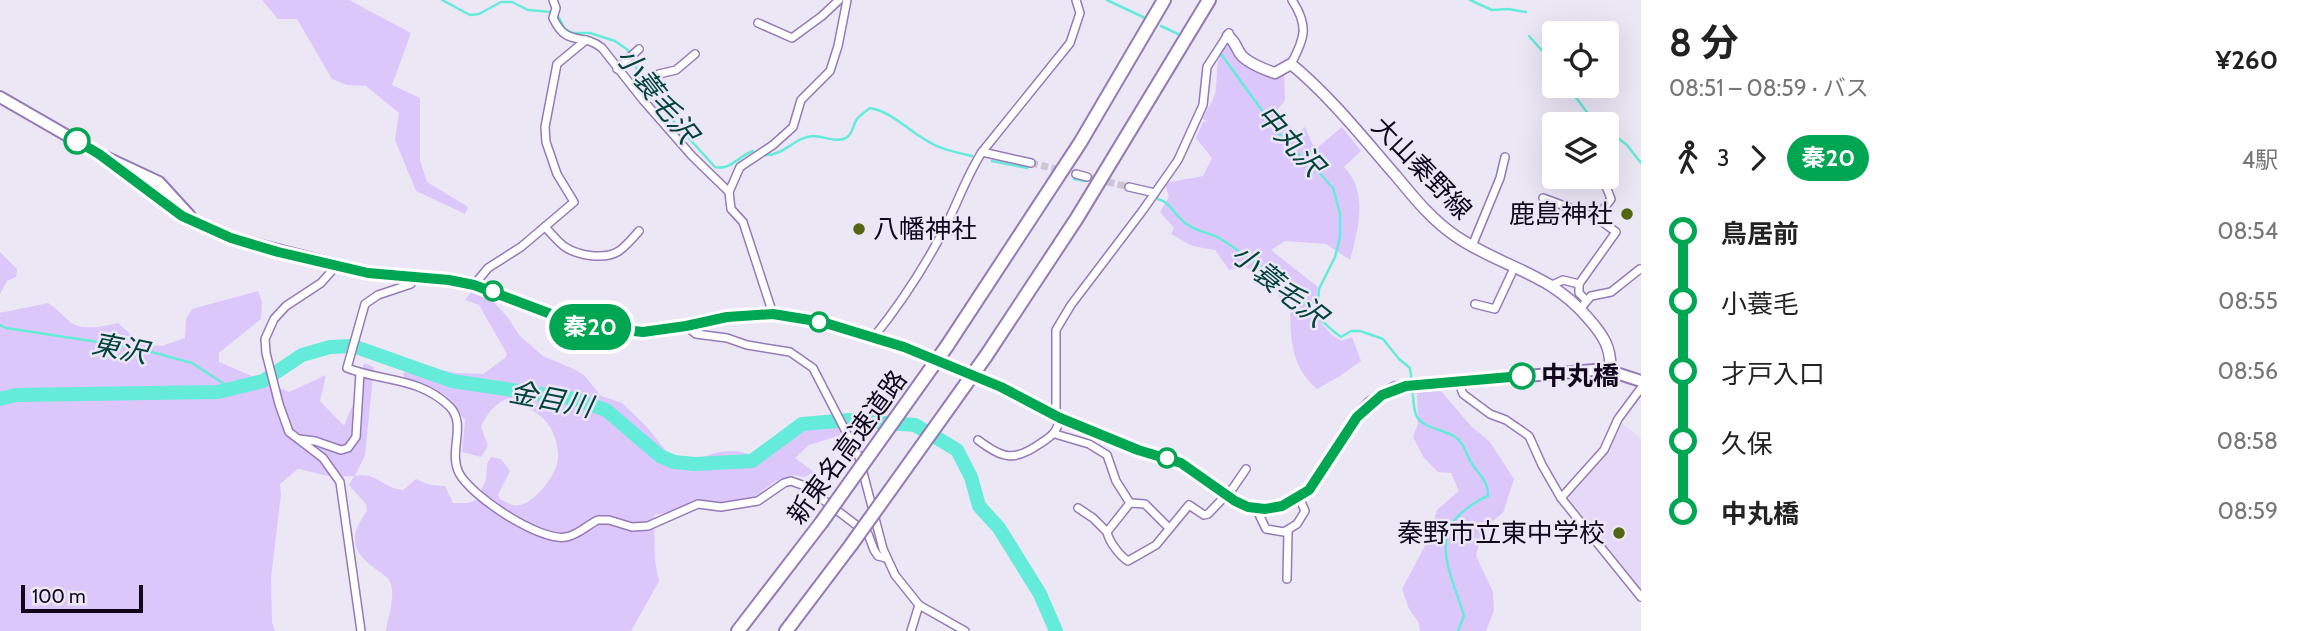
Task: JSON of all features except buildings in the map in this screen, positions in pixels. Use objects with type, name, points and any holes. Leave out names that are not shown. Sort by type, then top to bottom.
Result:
[{"type":"highway","name":"新東名高速道路","points":[[738,631],[821,523],[947,346],[1080,143],[1164,0]]},
{"type":"highway","points":[[786,631],[986,356],[1094,191],[1209,0]]},
{"type":"main road","points":[[1228,35],[1242,56],[1270,72],[1283,70],[1291,64]]},
{"type":"main road","name":"大山秦野線","points":[[1291,64],[1326,95],[1422,207],[1446,229],[1472,246],[1552,285],[1583,304],[1608,344],[1610,370]]},
{"type":"main road","points":[[0,97],[99,154],[159,182],[197,223],[231,238],[368,273],[449,280],[474,285],[580,325],[643,332],[727,317],[773,314],[822,322],[963,370],[1058,417],[1138,450],[1181,463],[1242,504],[1256,508],[1282,506],[1299,498],[1316,481],[1363,410],[1382,395],[1406,386],[1610,370],[1641,381]]},
{"type":"street","points":[[758,23],[792,38],[839,0]]},
{"type":"street","points":[[773,314],[743,222],[731,209],[729,192],[740,167],[773,145],[793,127],[801,100],[830,71],[847,0]]},
{"type":"street","points":[[873,338],[899,305],[939,239],[971,169],[982,152],[1070,43],[1080,13],[1076,0]]},
{"type":"street","points":[[1291,64],[1303,42],[1304,34],[1301,16],[1292,0]]},
{"type":"street","points":[[554,4],[552,18],[562,33],[595,42],[602,48],[692,156],[729,192]]},
{"type":"street","points":[[578,30],[582,40]]},
{"type":"street","points":[[978,440],[994,453],[1011,457],[1024,455],[1055,434],[1058,417],[1056,330],[1066,311],[1155,193],[1186,146],[1203,105],[1207,67],[1228,35]]},
{"type":"street","points":[[474,285],[488,268],[521,247],[574,202],[557,174],[546,142],[545,127],[554,71],[582,40]]},
{"type":"street","points":[[617,69],[637,51]]},
{"type":"street","points":[[634,87],[659,74],[676,70],[695,54]]},
{"type":"street","points":[[655,111],[663,104]]},
{"type":"street","points":[[982,152],[1031,163]]},
{"type":"street","points":[[1472,246],[1500,178],[1505,157]]},
{"type":"street","points":[[1076,174],[1087,177]]},
{"type":"street","points":[[1129,187],[1155,193]]},
{"type":"street","points":[[1597,218],[1611,199],[1607,189]]},
{"type":"street","points":[[1543,198],[1597,218],[1616,232],[1578,284],[1583,304],[1591,296],[1611,292],[1640,269]]},
{"type":"street","points":[[545,227],[564,246],[575,252],[594,256],[610,256],[639,231]]},
{"type":"street","points":[[336,266],[329,276],[304,292],[274,319],[265,339],[279,404],[289,432],[323,458],[340,482],[362,631]]},
{"type":"street","points":[[1475,304],[1495,309],[1515,266]]},
{"type":"street","points":[[412,277],[411,284],[404,288],[370,299],[362,313],[347,368],[424,387],[450,408],[458,419],[454,455],[459,473],[498,512],[549,536],[564,538],[598,520],[648,526],[698,504],[721,507],[758,501],[791,481],[805,486],[868,534],[878,556],[887,558]]},
{"type":"street","points":[[1552,285],[1563,279],[1578,284]]},
{"type":"street","points":[[686,326],[696,334],[790,352],[813,368],[863,467],[887,558],[895,575],[919,605],[965,631]]},
{"type":"street","points":[[295,438],[316,441],[341,450],[353,444],[356,437],[360,373]]},
{"type":"street","points":[[1458,381],[1463,394],[1490,414],[1506,420],[1529,436],[1561,498],[1641,597]]},
{"type":"street","points":[[1561,498],[1604,450],[1618,419],[1641,388]]},
{"type":"street","points":[[1055,434],[1089,444],[1107,455],[1116,481],[1130,503]]},
{"type":"street","points":[[1077,508],[1093,518],[1107,532],[1108,537],[1128,561],[1156,545],[1189,505],[1206,516],[1246,469]]},
{"type":"street","points":[[1256,508],[1266,529],[1288,531],[1297,524],[1305,510],[1299,498]]},
{"type":"street","points":[[1130,503],[1145,504],[1170,528]]},
{"type":"street","points":[[1107,532],[1130,503]]},
{"type":"street","points":[[1287,579],[1288,531]]},
{"type":"street","points":[[911,631],[919,605]]},
{"type":"shaded area","points":[[262,0],[349,0],[411,33],[392,85],[420,98],[420,160],[427,182],[468,207],[465,214],[416,191],[395,140],[399,113],[366,86],[347,85],[332,79],[297,19],[278,19]]},
{"type":"shaded area","points":[[1228,40],[1255,69],[1284,71],[1285,100],[1276,112],[1286,123],[1299,132],[1305,127],[1313,145],[1318,147],[1342,127],[1361,151],[1344,167],[1357,188],[1359,200],[1358,224],[1350,260],[1326,244],[1285,241],[1271,250],[1318,287],[1317,304],[1323,325],[1342,341],[1352,337],[1361,361],[1317,389],[1303,373],[1295,355],[1290,314],[1298,306],[1290,294],[1281,301],[1275,285],[1245,267],[1229,270],[1215,250],[1192,246],[1171,234],[1174,228],[1160,212],[1169,197],[1165,183],[1203,176],[1212,158],[1196,138],[1203,122],[1208,121],[1202,119],[1216,92],[1219,58]]},
{"type":"shaded area","points":[[0,252],[17,269],[16,277],[7,281],[0,294]]},
{"type":"shaded area","points":[[258,291],[262,302],[261,319],[219,353],[219,362],[289,392],[326,375],[320,401],[344,426],[364,363],[374,367],[365,455],[355,476],[369,476],[396,489],[403,490],[416,479],[430,485],[445,486],[453,503],[468,503],[476,500],[486,480],[487,464],[491,457],[501,459],[510,471],[498,495],[500,499],[512,505],[521,505],[545,486],[554,472],[558,459],[555,438],[547,422],[532,410],[510,398],[492,409],[481,426],[488,446],[481,457],[462,452],[465,420],[445,395],[404,377],[403,373],[422,366],[456,373],[483,374],[505,358],[507,354],[479,305],[465,300],[471,292],[491,299],[519,335],[543,356],[584,375],[601,396],[622,403],[647,427],[666,451],[673,467],[681,470],[707,456],[725,451],[753,456],[788,430],[837,423],[841,435],[809,445],[795,458],[814,472],[805,477],[793,475],[774,482],[754,498],[654,515],[655,561],[659,581],[631,631],[386,631],[392,588],[387,578],[365,560],[356,547],[358,526],[367,511],[366,504],[349,485],[354,476],[333,477],[298,469],[280,484],[271,577],[272,622],[275,631],[0,631],[0,313],[48,303],[74,324],[93,327],[118,323],[141,344],[162,346],[185,338],[186,319],[192,309]]},
{"type":"shaded area","points":[[1440,390],[1471,426],[1490,442],[1514,479],[1503,513],[1482,529],[1476,556],[1493,592],[1494,611],[1486,631],[1420,631],[1419,623],[1409,609],[1402,589],[1427,542],[1437,510],[1459,491],[1451,473],[1438,472],[1424,458],[1413,437],[1418,423],[1417,392]]},
{"type":"shaded area","name":"秦野市立東中学校","points":[[1620,421],[1641,439],[1641,589],[1569,499],[1569,495],[1607,451]]},
{"type":"waterway","name":"小蓑毛沢","points":[[442,0],[470,15],[479,14],[501,2],[512,2],[528,10],[551,12],[558,16],[565,29],[573,33],[590,33],[615,41],[628,50],[648,93],[715,167],[730,165],[753,151]]},
{"type":"waterway","name":"中丸沢","points":[[1107,0],[1145,18]]},
{"type":"waterway","points":[[1470,0],[1492,10],[1526,12]]},
{"type":"waterway","name":"中丸沢","points":[[1161,26],[1178,34]]},
{"type":"waterway","points":[[1529,36],[1542,51]]},
{"type":"waterway","name":"中丸沢","points":[[1221,54],[1288,146],[1314,167],[1333,188],[1340,213],[1340,237],[1335,257],[1319,289],[1317,314]]},
{"type":"waterway","points":[[1576,98],[1587,112]]},
{"type":"waterway","name":"小蓑毛沢","points":[[766,155],[779,152],[807,137],[838,140],[846,138],[857,119],[870,108],[892,117],[935,145],[972,156]]},
{"type":"waterway","points":[[1619,139],[1641,163]]},
{"type":"waterway","name":"小蓑毛沢","points":[[992,161],[1027,168]]},
{"type":"waterway","name":"小蓑毛沢","points":[[1074,179],[1085,181]]},
{"type":"waterway","name":"小蓑毛沢","points":[[1158,199],[1194,229],[1219,238],[1262,268],[1341,337],[1351,331],[1360,331],[1383,339],[1410,368],[1412,383]]},
{"type":"waterway","name":"東沢","points":[[0,325],[137,348],[192,363],[232,389]]},
{"type":"waterway","name":"金目川","points":[[0,399],[16,395],[218,392],[263,381],[302,355],[330,347],[353,346],[452,381],[574,399],[606,410],[660,456],[674,462],[695,464],[752,461],[802,424],[849,420],[915,425],[957,450],[971,477],[979,506],[999,528],[1040,594],[1056,631]]},
{"type":"waterway","name":"小蓑毛沢","points":[[1412,390],[1417,417],[1459,440],[1488,491],[1488,496],[1465,510],[1454,521],[1448,533],[1447,560],[1464,616],[1458,631]]},
{"type":"tunnel","points":[[1031,163],[1076,174]]},
{"type":"tunnel","points":[[1087,177],[1129,187]]},
{"type":"bus line","name":"秦20","points":[[77,141],[99,154],[182,216],[215,232],[278,252],[368,273],[449,280],[474,285],[555,317],[607,330],[643,332],[727,317],[773,314],[822,322],[904,347],[1001,387],[1060,418],[1109,439],[1181,463],[1235,501],[1248,507],[1265,509],[1282,506],[1309,490],[1357,417],[1370,403],[1395,388],[1522,376]]},
{"type":"place","name":"鹿島神社","points":[[1627,214]]},
{"type":"place","name":"八幡神社","points":[[859,229]]},
{"type":"place","name":"中丸橋","points":[[1522,376]]},
{"type":"place","name":"秦野市立東中学校","points":[[1619,533]]}]
